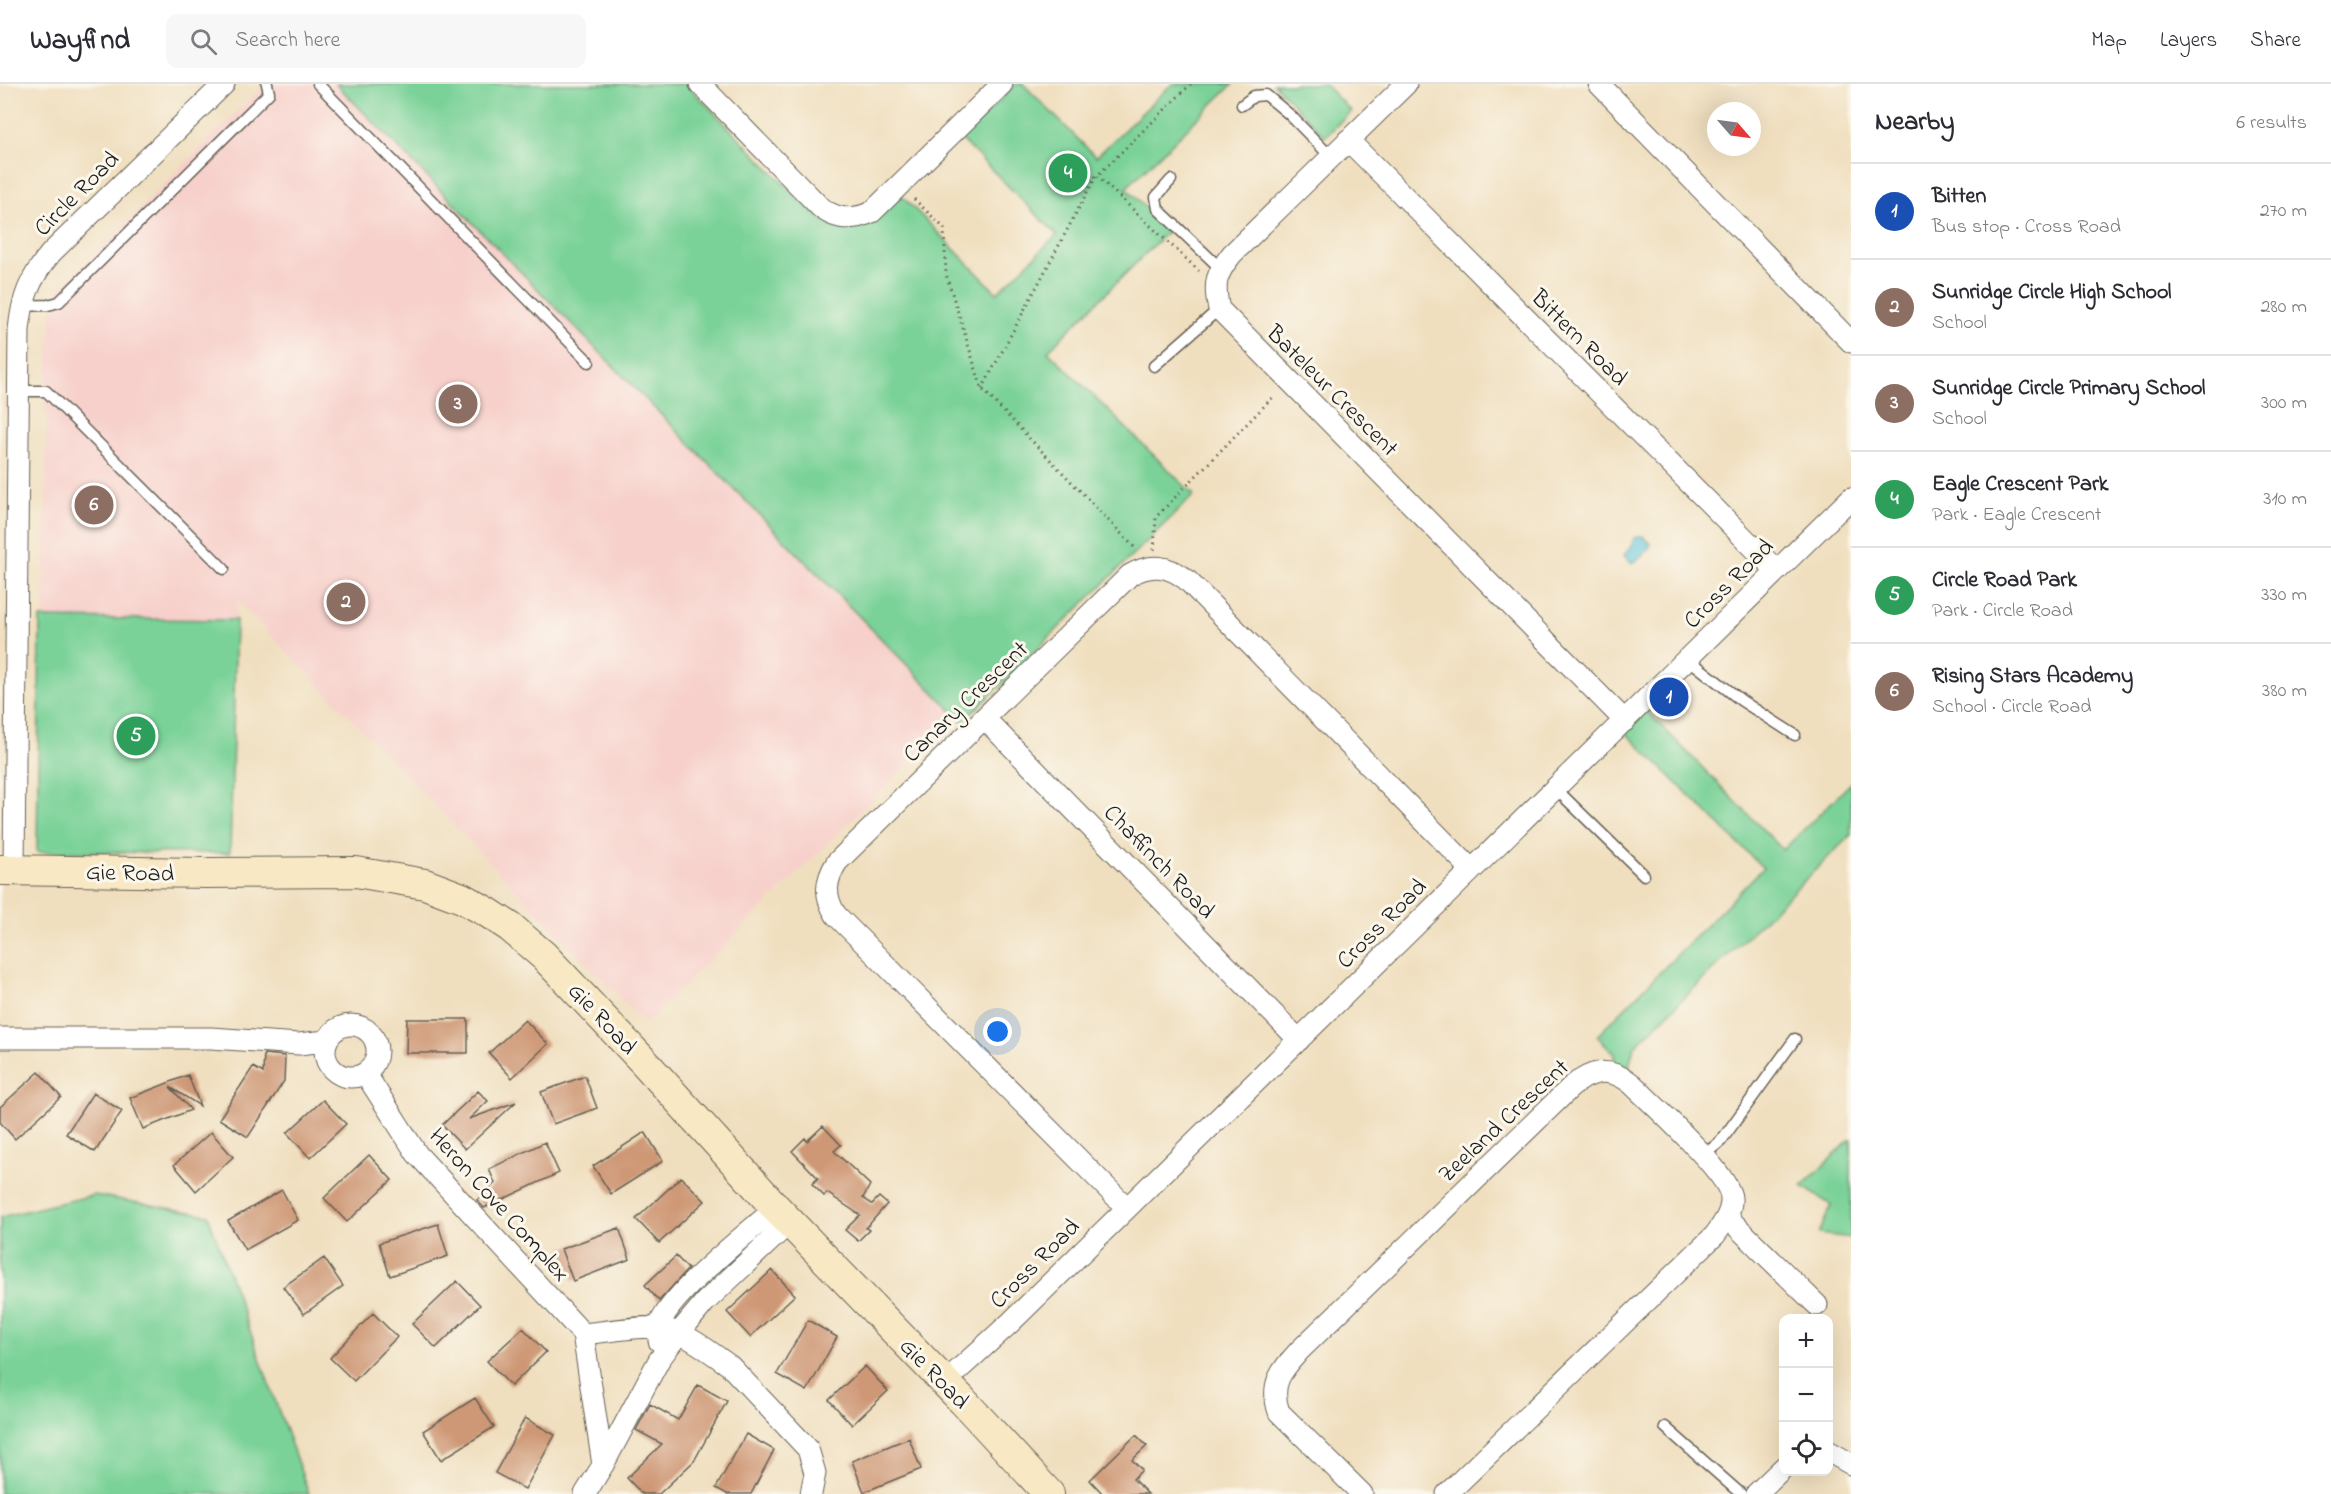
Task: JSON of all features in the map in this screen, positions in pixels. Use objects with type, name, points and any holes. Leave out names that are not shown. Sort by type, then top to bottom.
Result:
[{"type":"street","name":"Circle Road","points":[[7,870],[21,306],[34,275],[51,253],[224,84]]},
{"type":"street","points":[[699,84],[819,206],[833,216],[852,219],[872,212],[1001,84]]},
{"type":"street","points":[[1219,309],[1215,283],[1221,269],[1232,254],[1406,84]]},
{"type":"street","points":[[1599,84],[1851,342]]},
{"type":"street","name":"Bittern Road","points":[[1348,140],[1776,570]]},
{"type":"street","name":"Bateleur Crescent","points":[[1219,309],[1625,722]]},
{"type":"street","name":"Cross Road","points":[[945,1382],[1011,1322],[1851,498]]},
{"type":"street","points":[[1153,566],[1171,569],[1187,580],[1471,869]]},
{"type":"street","name":"Canary Crescent","points":[[1126,1207],[836,915],[827,898],[830,874],[837,862],[1130,575],[1142,568],[1153,566]]},
{"type":"street","name":"Chaffinch Road","points":[[984,718],[1299,1040]]},
{"type":"street","name":"Gie Road","points":[[7,870],[198,873],[356,872],[425,884],[462,898],[504,923],[544,956],[783,1215],[945,1382],[1049,1494]]},
{"type":"street","points":[[347,1025],[356,1025],[371,1034],[377,1050],[372,1067],[356,1077],[338,1074],[330,1068],[324,1050],[326,1041],[331,1033],[347,1025]]},
{"type":"street","points":[[0,1038],[212,1038],[299,1044],[326,1041]]},
{"type":"street","name":"Zeeland Crescent","points":[[1362,1494],[1279,1412],[1275,1386],[1286,1366],[1300,1350],[1570,1088],[1592,1072],[1608,1072],[1625,1079],[1703,1156],[1730,1190],[1732,1200],[1727,1216]]},
{"type":"street","name":"Heron Cove Complex","points":[[365,1073],[417,1154],[583,1334]]},
{"type":"street","points":[[585,1494],[603,1466],[659,1360],[669,1330],[705,1302],[783,1215]]},
{"type":"street","points":[[1447,1494],[1715,1235],[1727,1216],[1817,1305]]},
{"type":"street","points":[[603,1466],[583,1334],[669,1330],[730,1366],[808,1449],[815,1473],[811,1494]]},
{"type":"street","points":[[1833,1454],[1851,1464]]},
{"type":"street","points":[[1756,1494],[1779,1472]]},
{"type":"lane","points":[[21,306],[48,305],[59,302],[269,93],[267,84]]},
{"type":"lane","points":[[318,84],[590,362]]},
{"type":"lane","points":[[1242,105],[1254,96],[1266,94],[1331,157]]},
{"type":"lane","points":[[1171,180],[1156,197],[1158,209],[1221,269]]},
{"type":"lane","points":[[1154,366],[1219,309]]},
{"type":"lane","points":[[19,391],[46,392],[224,569]]},
{"type":"lane","points":[[1688,659],[1742,701],[1795,735]]},
{"type":"lane","points":[[1556,789],[1644,875]]},
{"type":"lane","points":[[1703,1156],[1721,1141],[1795,1039]]},
{"type":"lane","points":[[1665,1427],[1741,1494]]},
{"type":"path","points":[[982,389],[1097,176]]},
{"type":"path","points":[[899,184],[944,228],[946,274],[982,389],[1153,566]]},
{"type":"path","points":[[1153,566],[1156,517],[1289,381]]},
{"type":"shaded area","points":[[265,84],[336,84],[957,716],[645,1024],[237,600],[236,620],[44,618],[47,411],[44,409],[53,295]]},
{"type":"green space","points":[[336,84],[686,84],[799,199],[825,222],[841,228],[861,227],[902,196],[997,293],[1057,235],[961,139],[1016,84],[1023,84],[1096,157],[1172,84],[1233,84],[1126,188],[1169,230],[1048,351],[1194,495],[963,722]]},
{"type":"green space","points":[[1274,84],[1324,84],[1351,111],[1325,137]]},
{"type":"green space","points":[[40,618],[236,620],[230,853],[37,852]]},
{"type":"green space","points":[[1646,710],[1783,850],[1851,783],[1851,835],[1634,1047],[1628,1070],[1615,1065],[1615,1054],[1597,1036],[1763,868],[1625,732]]},
{"type":"green space","points":[[1851,1139],[1851,1238],[1819,1234],[1831,1205],[1802,1186]]},
{"type":"green space","points":[[94,1195],[208,1215],[309,1494],[0,1494],[0,1217]]},
{"type":"water","points":[[1643,536],[1651,544],[1643,555],[1631,563],[1624,555],[1631,547],[1634,538]]},
{"type":"building","points":[[407,1019],[468,1019],[468,1053],[406,1053]]},
{"type":"building","points":[[525,1020],[548,1044],[512,1078],[489,1053]]},
{"type":"building","points":[[264,1054],[285,1056],[284,1081],[248,1137],[219,1119],[253,1067],[263,1073]]},
{"type":"building","points":[[39,1072],[61,1097],[15,1139],[0,1122],[0,1107]]},
{"type":"building","points":[[188,1075],[200,1106],[170,1087],[191,1110],[143,1129],[130,1098]]},
{"type":"building","points":[[585,1076],[597,1108],[553,1124],[541,1092]]},
{"type":"building","points":[[478,1091],[488,1101],[469,1119],[516,1102],[465,1149],[442,1125]]},
{"type":"building","points":[[93,1093],[122,1111],[95,1152],[66,1134]]},
{"type":"building","points":[[323,1100],[346,1124],[310,1158],[287,1133]]},
{"type":"building","points":[[823,1126],[841,1145],[834,1151],[870,1185],[863,1198],[872,1204],[879,1197],[887,1204],[866,1228],[869,1230],[858,1241],[845,1230],[860,1215],[827,1193],[824,1196],[812,1184],[818,1178],[792,1151],[805,1138],[807,1141]]},
{"type":"building","points":[[211,1132],[233,1157],[196,1191],[174,1165]]},
{"type":"building","points":[[645,1132],[663,1161],[611,1194],[593,1166]]},
{"type":"building","points":[[545,1142],[559,1173],[484,1208],[477,1200],[495,1183],[489,1169]]},
{"type":"building","points":[[369,1155],[392,1180],[347,1222],[324,1198]]},
{"type":"building","points":[[681,1177],[705,1201],[659,1243],[636,1219]]},
{"type":"building","points":[[282,1190],[298,1220],[245,1250],[228,1221]]},
{"type":"building","points":[[438,1224],[448,1256],[390,1276],[379,1243]]},
{"type":"building","points":[[619,1228],[630,1259],[573,1281],[561,1249]]},
{"type":"building","points":[[676,1256],[688,1269],[659,1301],[645,1285]]},
{"type":"building","points":[[324,1258],[343,1286],[304,1314],[283,1287]]},
{"type":"building","points":[[772,1270],[795,1295],[750,1337],[727,1312]]},
{"type":"building","points":[[457,1281],[480,1305],[436,1348],[412,1324]]},
{"type":"building","points":[[373,1313],[397,1337],[354,1381],[330,1358]]},
{"type":"building","points":[[808,1320],[837,1337],[807,1391],[777,1374]]},
{"type":"building","points":[[523,1328],[546,1352],[511,1386],[487,1361]]},
{"type":"building","points":[[865,1366],[888,1391],[852,1425],[829,1400]]},
{"type":"building","points":[[698,1385],[727,1401],[694,1461],[659,1494],[642,1494],[627,1478],[662,1444],[636,1430],[650,1404],[678,1420]]},
{"type":"building","points":[[475,1398],[494,1427],[441,1460],[423,1431]]},
{"type":"building","points":[[525,1418],[555,1435],[525,1489],[495,1473]]},
{"type":"building","points":[[746,1434],[774,1450],[751,1494],[727,1494],[716,1488]]},
{"type":"building","points":[[1136,1435],[1147,1446],[1132,1460],[1142,1470],[1133,1479],[1148,1494],[1103,1494],[1090,1480]]},
{"type":"building","points":[[909,1438],[921,1469],[864,1492],[852,1461]]},
{"type":"place","name":"Eagle Crescent Park","points":[[1068,173]]},
{"type":"place","name":"Sunridge Circle Primary School","points":[[458,404]]},
{"type":"place","name":"Rising Stars Academy","points":[[94,505]]},
{"type":"place","name":"Sunridge Circle High School","points":[[346,602]]},
{"type":"place","name":"Bitten","points":[[1669,697]]},
{"type":"place","name":"Circle Road Park","points":[[136,736]]}]
